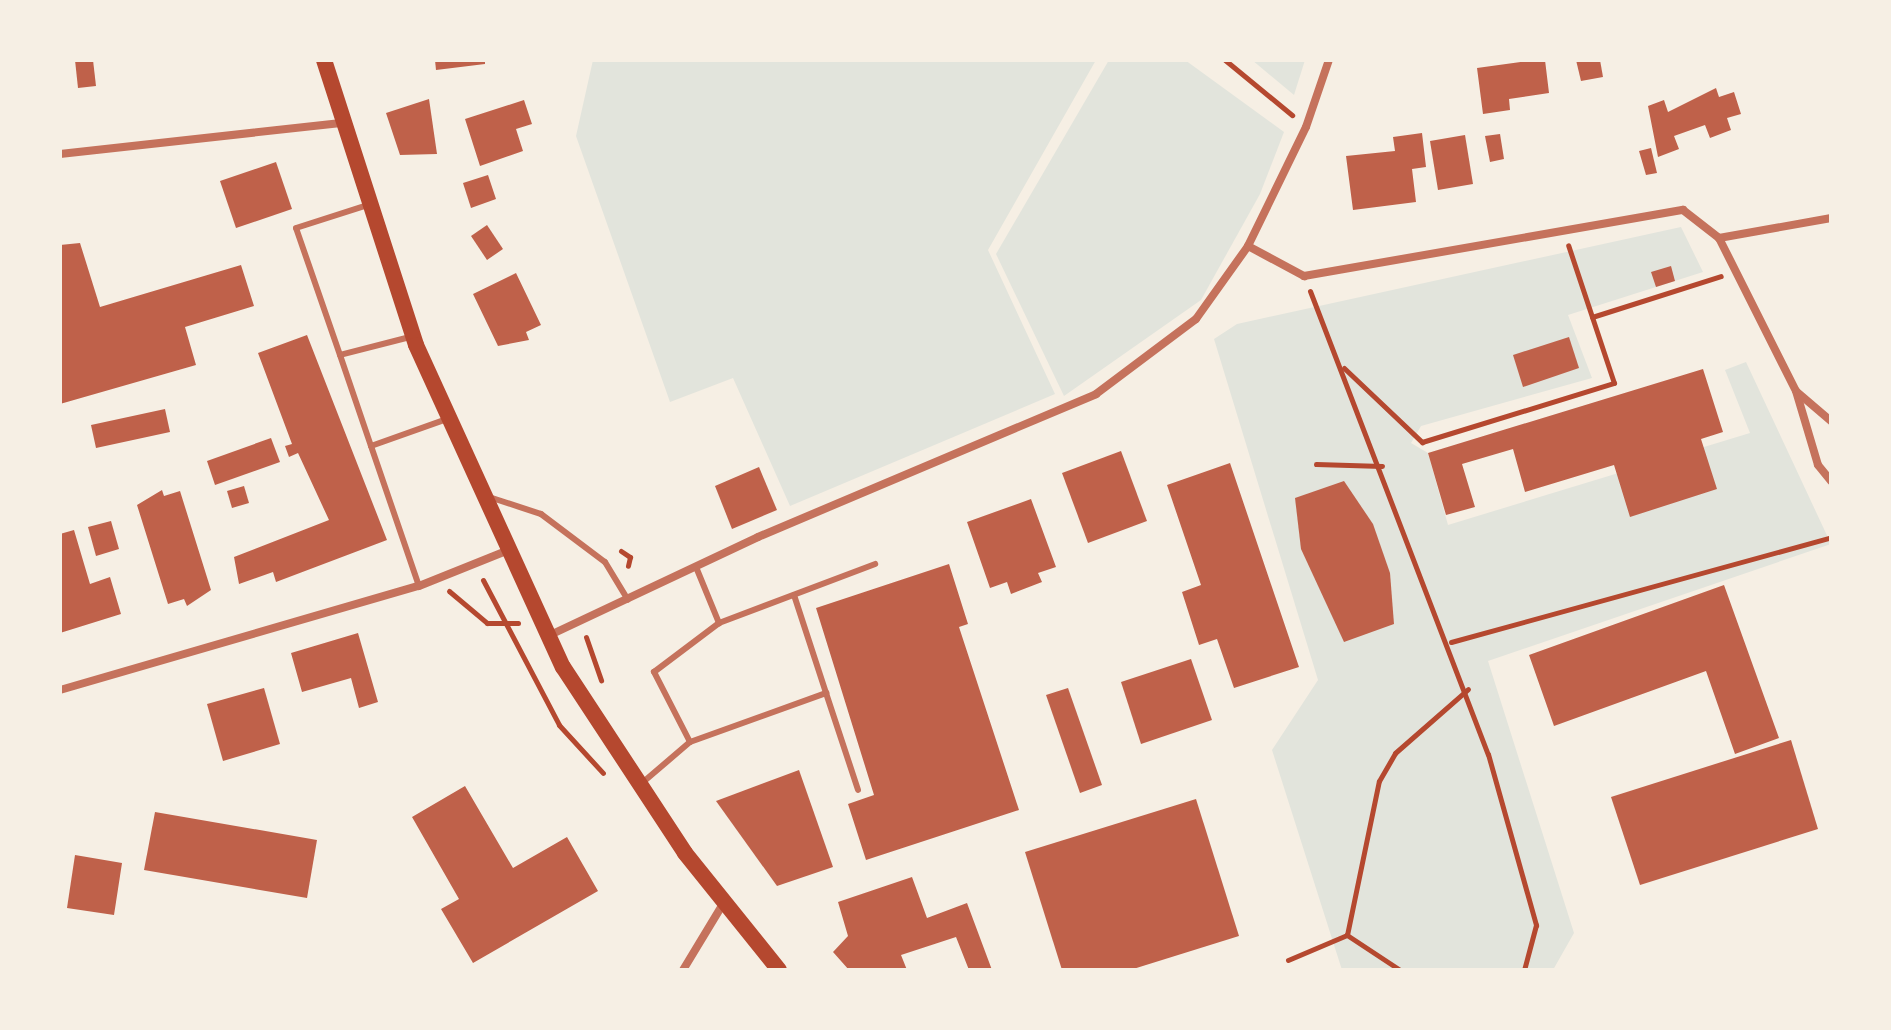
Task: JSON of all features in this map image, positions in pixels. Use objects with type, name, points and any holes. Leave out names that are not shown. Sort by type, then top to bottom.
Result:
[{"type":"main road","points":[[324,60],[413,336],[480,496],[537,615],[639,785],[723,904],[779,970]]},
{"type":"street","points":[[548,636],[696,567],[1096,394],[1196,319],[1248,246],[1306,127],[1329,60]]},
{"type":"street","points":[[60,154],[344,123]]},
{"type":"street","points":[[1248,246],[1304,276],[1683,210],[1719,238],[1796,391],[1818,465],[1831,481]]},
{"type":"street","points":[[1719,238],[1831,218]]},
{"type":"street","points":[[1796,391],[1831,421]]},
{"type":"street","points":[[60,690],[419,586],[506,551]]},
{"type":"street","points":[[683,970],[723,904]]},
{"type":"lane","points":[[371,204],[296,228],[419,586]]},
{"type":"lane","points":[[340,355],[413,336]]},
{"type":"lane","points":[[371,446],[447,419]]},
{"type":"lane","points":[[480,496],[541,514],[616,573],[628,600]]},
{"type":"lane","points":[[690,742],[654,672],[719,623],[875,564]]},
{"type":"lane","points":[[696,567],[719,623]]},
{"type":"lane","points":[[794,595],[858,790]]},
{"type":"lane","points":[[639,785],[690,742],[826,693]]},
{"type":"path","points":[[1225,60],[1306,127]]},
{"type":"path","points":[[1340,364],[1422,442],[1614,383],[1563,231]]},
{"type":"path","points":[[1304,276],[1468,689],[1536,925],[1524,970]]},
{"type":"path","points":[[1592,317],[1706,281]]},
{"type":"path","points":[[1316,464],[1382,466]]},
{"type":"path","points":[[1451,642],[1831,537]]},
{"type":"path","points":[[438,580],[487,623],[511,626],[537,615]]},
{"type":"path","points":[[1347,935],[1379,781],[1395,753],[1468,689]]},
{"type":"path","points":[[1288,960],[1347,935]]},
{"type":"path","points":[[1347,935],[1400,970]]},
{"type":"shaded area","points":[[593,60],[1096,60],[988,250],[1055,394],[790,506],[733,378],[670,402],[576,136]]},
{"type":"shaded area","points":[[1109,60],[1185,60],[1284,132],[1260,194],[1201,300],[1064,396],[996,254]]},
{"type":"shaded area","points":[[1252,60],[1305,60],[1294,95]]},
{"type":"shaded area","points":[[1681,227],[1703,272],[1568,315],[1592,378],[1421,426],[1411,443],[1428,453],[1448,525],[1750,433],[1725,370],[1746,362],[1831,544],[1488,661],[1574,933],[1553,970],[1342,970],[1272,750],[1318,680],[1214,339],[1237,324]]},
{"type":"building","points":[[75,60],[93,60],[96,86],[78,88]]},
{"type":"building","points":[[435,60],[485,60],[485,64],[436,70]]},
{"type":"building","points":[[1545,60],[1549,93],[1509,99],[1510,110],[1483,114],[1477,68]]},
{"type":"building","points":[[1576,60],[1600,60],[1603,77],[1581,81]]},
{"type":"building","points":[[1716,88],[1719,97],[1734,92],[1741,114],[1727,118],[1731,130],[1710,138],[1705,125],[1674,136],[1679,149],[1658,157],[1648,106],[1664,100],[1668,112]]},
{"type":"building","points":[[429,99],[437,154],[400,155],[386,113]]},
{"type":"building","points":[[524,100],[532,124],[516,129],[523,151],[480,166],[465,119]]},
{"type":"building","points":[[1422,133],[1426,167],[1412,169],[1416,202],[1353,210],[1346,156],[1395,151],[1393,137]]},
{"type":"building","points":[[1500,134],[1504,159],[1490,162],[1485,136]]},
{"type":"building","points":[[1465,135],[1473,184],[1438,190],[1430,141]]},
{"type":"building","points":[[1651,148],[1657,173],[1646,175],[1639,151]]},
{"type":"building","points":[[276,162],[292,209],[236,228],[220,181]]},
{"type":"building","points":[[488,175],[496,199],[471,208],[463,183]]},
{"type":"building","points":[[487,225],[503,249],[487,260],[471,236]]},
{"type":"building","points":[[80,243],[100,307],[241,265],[254,306],[185,327],[196,365],[60,404],[60,245]]},
{"type":"building","points":[[1671,266],[1675,281],[1656,287],[1651,272]]},
{"type":"building","points":[[516,273],[541,325],[526,332],[529,340],[498,346],[473,294]]},
{"type":"building","points":[[307,335],[387,540],[276,582],[273,572],[239,584],[234,557],[329,520],[298,453],[289,457],[285,446],[292,444],[258,353]]},
{"type":"building","points":[[1569,337],[1579,368],[1523,387],[1513,355]]},
{"type":"building","points":[[1703,369],[1723,432],[1701,439],[1717,489],[1630,517],[1614,465],[1525,492],[1513,449],[1462,464],[1475,507],[1446,515],[1428,453]]},
{"type":"building","points":[[165,409],[170,432],[96,448],[91,425]]},
{"type":"building","points":[[271,438],[280,462],[215,485],[207,461]]},
{"type":"building","points":[[1121,451],[1147,521],[1088,543],[1062,473]]},
{"type":"building","points":[[1230,463],[1299,667],[1234,688],[1217,639],[1199,645],[1182,592],[1201,585],[1167,485]]},
{"type":"building","points":[[759,467],[777,510],[732,529],[715,486]]},
{"type":"building","points":[[1344,481],[1373,524],[1390,573],[1394,624],[1344,642],[1301,549],[1295,498]]},
{"type":"building","points":[[244,486],[249,503],[232,508],[227,491]]},
{"type":"building","points":[[162,490],[164,496],[180,491],[211,590],[187,606],[184,599],[168,604],[137,505]]},
{"type":"building","points":[[1031,499],[1056,567],[1038,573],[1042,582],[1011,594],[1007,582],[990,588],[967,522]]},
{"type":"building","points":[[111,521],[119,549],[96,556],[88,527]]},
{"type":"building","points":[[74,530],[90,584],[110,577],[121,614],[60,633],[60,534]]},
{"type":"building","points":[[949,564],[968,624],[959,627],[1019,810],[866,860],[848,804],[874,795],[816,608]]},
{"type":"building","points":[[1724,585],[1779,738],[1735,754],[1706,671],[1554,726],[1529,655]]},
{"type":"building","points":[[358,633],[378,702],[359,708],[351,678],[302,692],[291,653]]},
{"type":"building","points":[[1191,659],[1212,720],[1141,744],[1121,682]]},
{"type":"building","points":[[264,688],[280,744],[223,761],[207,704]]},
{"type":"building","points":[[1068,688],[1102,785],[1080,793],[1046,695]]},
{"type":"building","points":[[1791,740],[1818,829],[1640,885],[1611,797]]},
{"type":"building","points":[[799,770],[833,867],[777,886],[716,801]]},
{"type":"building","points":[[465,786],[513,868],[567,837],[598,891],[473,963],[441,909],[459,899],[412,817]]},
{"type":"building","points":[[1196,799],[1239,936],[1130,970],[1062,970],[1025,852]]},
{"type":"building","points":[[155,812],[317,840],[307,898],[144,870]]},
{"type":"building","points":[[75,855],[122,863],[114,915],[67,908]]},
{"type":"building","points":[[912,877],[927,918],[967,903],[992,970],[969,970],[956,937],[901,955],[907,970],[849,970],[833,952],[848,936],[838,902]]}]
